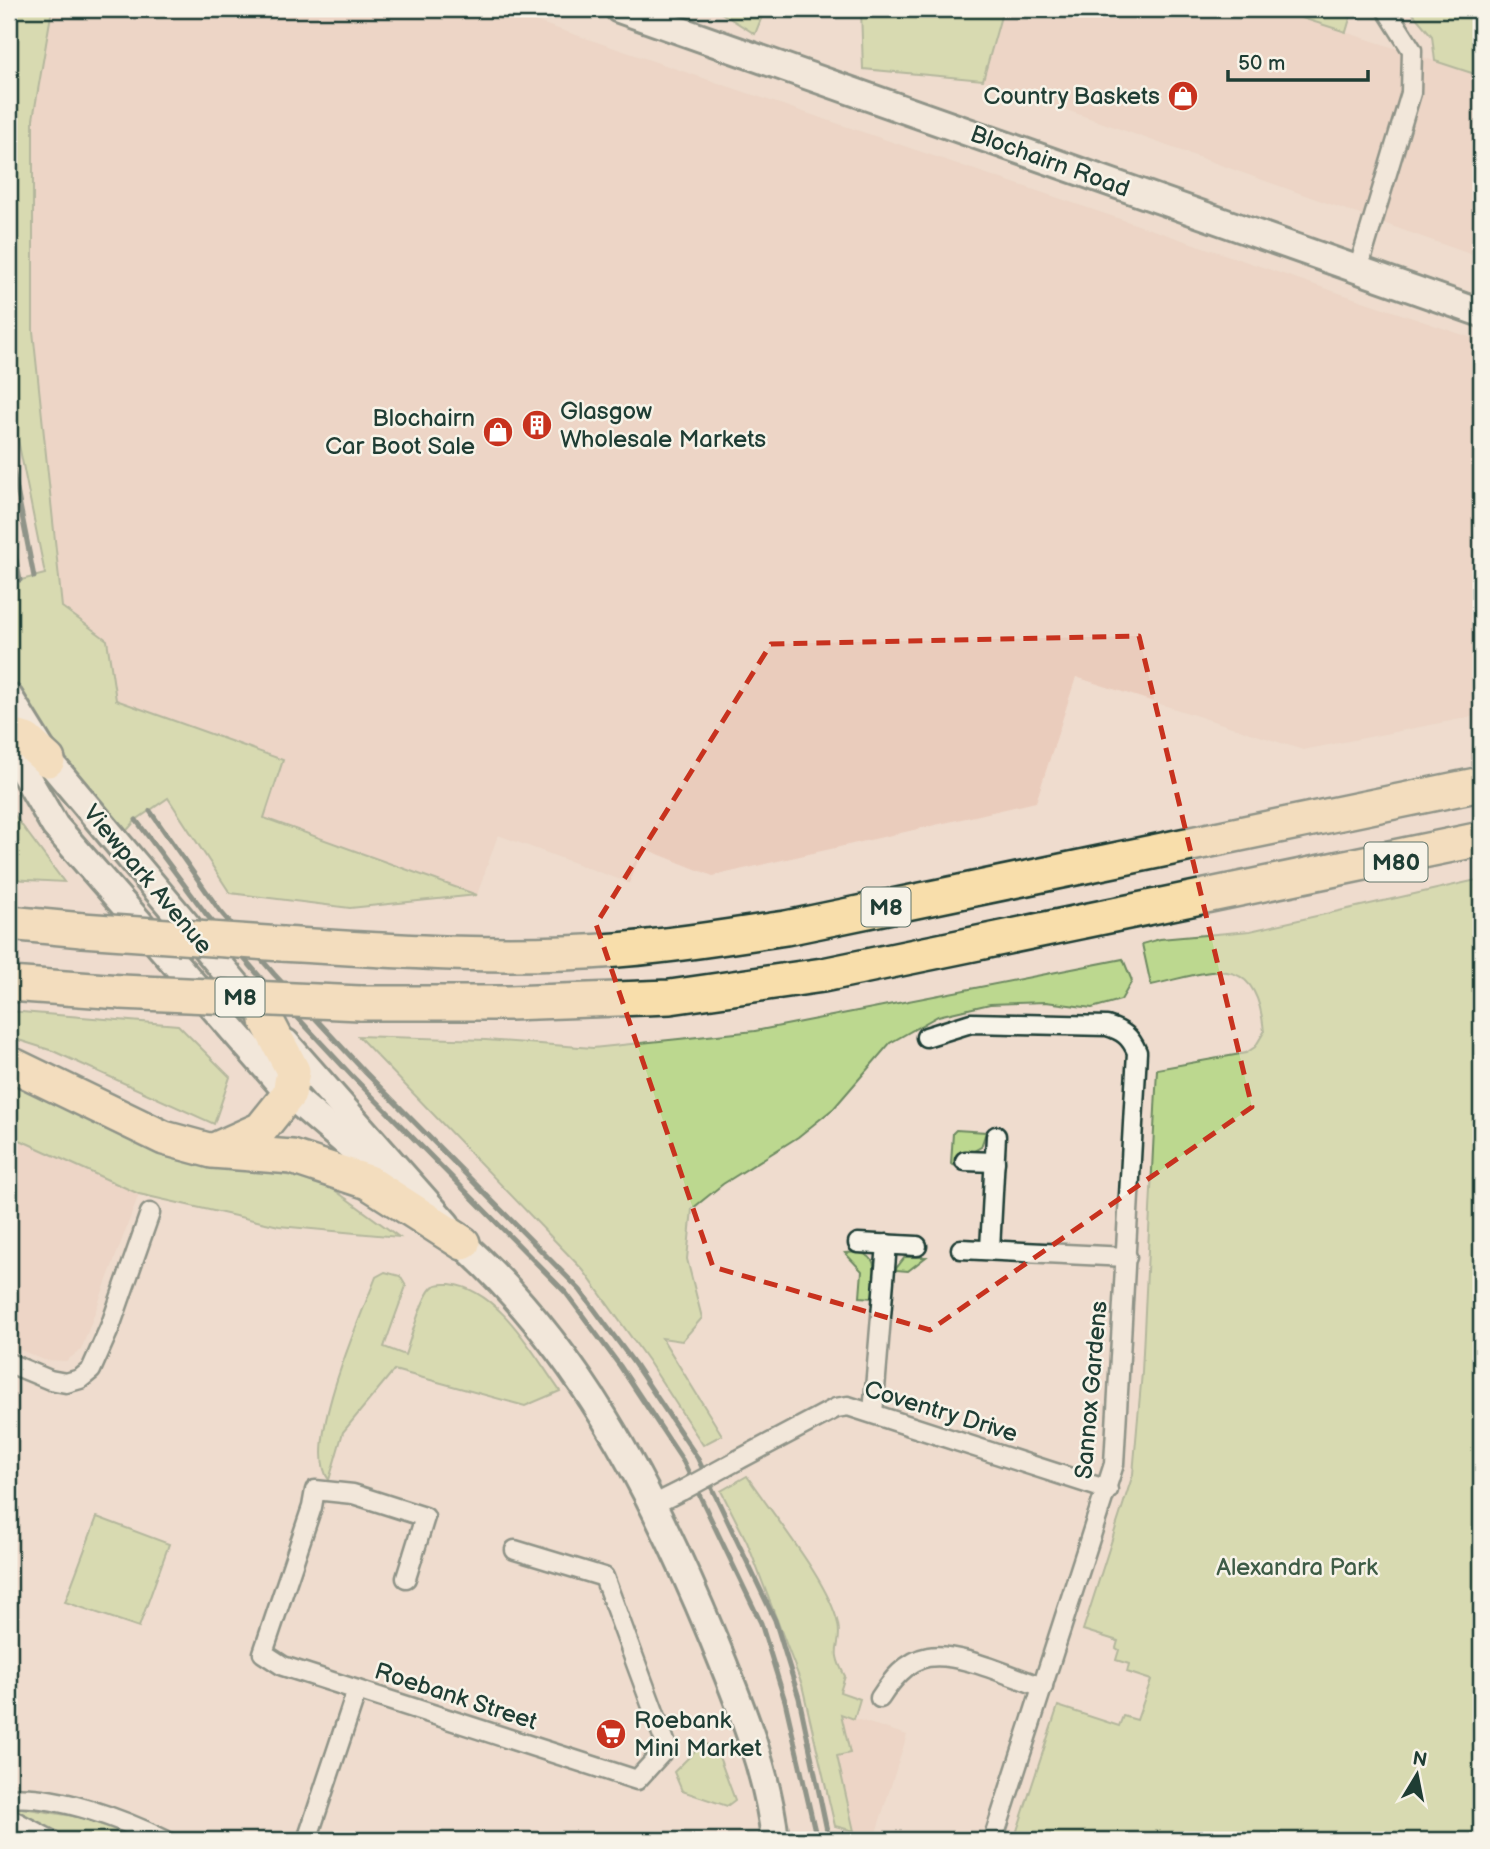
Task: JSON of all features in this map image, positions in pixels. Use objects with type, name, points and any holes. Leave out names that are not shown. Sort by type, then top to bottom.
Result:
[{"type":"highway","points":[[9,735],[26,740],[48,760]]},
{"type":"highway","name":"M8","points":[[9,923],[282,944],[507,954],[618,950],[786,928],[1481,784]]},
{"type":"highway","name":"M8","points":[[9,984],[360,1003],[509,1003],[670,997],[823,975],[1311,876],[1481,838]]},
{"type":"highway","name":"M80","points":[[1311,876],[1481,849]]},
{"type":"highway","points":[[212,1151],[261,1129],[289,1094],[293,1071],[267,1021]]},
{"type":"highway","points":[[9,1063],[164,1138],[212,1151],[292,1157],[368,1182],[463,1243]]},
{"type":"street","name":"Blochairn Road","points":[[619,9],[1481,313]]},
{"type":"street","points":[[1358,270],[1411,93],[1412,50],[1386,9]]},
{"type":"street","name":"Viewpark Avenue","points":[[9,697],[48,760],[267,1021],[463,1243],[523,1303],[583,1381],[653,1505],[733,1687],[752,1742],[775,1840]]},
{"type":"street","name":"Viewpark Avenue","points":[[9,747],[55,826],[289,1094],[463,1243]]},
{"type":"street","name":"Sannox Gardens","points":[[926,1037],[971,1023],[1107,1026],[1122,1030],[1132,1040],[1137,1052],[1114,1464],[1108,1490],[993,1840]]},
{"type":"street","points":[[990,1249],[996,1136]]},
{"type":"street","points":[[965,1161],[995,1162]]},
{"type":"street","points":[[9,1363],[50,1380],[66,1383],[80,1379],[91,1370],[103,1346],[150,1213]]},
{"type":"street","points":[[858,1243],[917,1246]]},
{"type":"street","points":[[873,1413],[887,1244]]},
{"type":"street","points":[[961,1249],[1127,1257]]},
{"type":"street","name":"Coventry Drive","points":[[653,1505],[836,1408],[858,1408],[1108,1490]]},
{"type":"street","name":"Roebank Street","points":[[406,1578],[425,1517],[353,1494],[315,1490],[312,1507],[263,1653],[283,1666],[637,1780],[667,1747],[604,1577],[515,1550]]},
{"type":"street","points":[[880,1698],[893,1679],[915,1661],[929,1656],[951,1657],[1043,1687]]},
{"type":"street","points":[[307,1840],[357,1690]]},
{"type":"street","points":[[9,1798],[49,1802],[91,1812],[165,1840]]},
{"type":"street","points":[[9,1818],[51,1840]]},
{"type":"highlighted area","points":[[1139,636],[1252,1107],[930,1330],[713,1267],[596,924],[771,644]]},
{"type":"shaded area","points":[[52,9],[499,9],[1481,341],[1481,715],[1303,750],[1076,677],[1036,802],[713,876],[643,848],[629,883],[498,835],[477,895],[264,818],[282,760],[116,700],[107,640],[62,607],[33,331],[33,119]]},
{"type":"shaded area","points":[[1003,9],[1274,9],[1481,76],[1481,258],[983,80]]},
{"type":"shaded area","points":[[9,1135],[139,1194],[81,1350],[66,1361],[44,1360],[9,1345]]},
{"type":"shaded area","points":[[840,1714],[907,1735],[875,1836],[854,1831],[837,1756],[850,1753]]},
{"type":"green space","points":[[17,9],[52,9],[33,119],[33,331],[62,607],[107,640],[116,700],[283,760],[264,818],[477,895],[350,908],[230,893],[168,798],[136,820],[123,835],[33,723],[9,683],[9,583],[45,574],[9,395],[9,60]]},
{"type":"green space","points":[[715,9],[765,9],[755,34]]},
{"type":"green space","points":[[861,9],[1003,9],[983,80],[863,69]]},
{"type":"green space","points":[[1274,9],[1338,9],[1351,15],[1346,32]]},
{"type":"green space","points":[[1409,9],[1481,9],[1481,76],[1435,61],[1432,36]]},
{"type":"green space","points":[[9,808],[64,882],[9,879]]},
{"type":"green space","name":"Alexandra Park","points":[[1481,879],[1481,1840],[1014,1840],[1058,1706],[1119,1726],[1123,1716],[1137,1720],[1151,1680],[1127,1672],[1129,1664],[1116,1660],[1118,1641],[1083,1630],[1133,1474],[1142,1372],[1157,1069],[1246,1053],[1255,1047],[1264,1032],[1259,1005],[1251,987],[1241,977],[1227,972],[1211,972],[1151,985],[1142,944],[1160,939],[1250,931]]},
{"type":"green space","points":[[1123,959],[1132,981],[1121,1000],[1092,1008],[1046,1002],[990,1004],[938,1016],[890,1043],[834,1108],[798,1137],[723,1184],[692,1209],[687,1259],[702,1318],[682,1341],[662,1338],[722,1435],[703,1445],[649,1362],[583,1270],[358,1036],[486,1040],[593,1048],[755,1031]]},
{"type":"green space","points":[[9,1011],[178,1025],[230,1077],[214,1124],[53,1051],[9,1037]]},
{"type":"green space","points":[[9,1080],[162,1154],[322,1181],[399,1237],[279,1226],[139,1194],[9,1135]]},
{"type":"green space","points":[[956,1130],[986,1132],[981,1147],[972,1152],[963,1152],[962,1169],[951,1164],[953,1133]]},
{"type":"green space","points":[[845,1253],[865,1254],[871,1258],[875,1270],[873,1298],[860,1297],[862,1271]]},
{"type":"green space","points":[[905,1257],[926,1257],[908,1271],[895,1270]]},
{"type":"green space","points":[[385,1272],[400,1276],[406,1286],[384,1347],[405,1355],[421,1307],[430,1290],[438,1284],[450,1284],[468,1289],[500,1311],[527,1342],[560,1391],[525,1406],[394,1370],[343,1432],[329,1480],[323,1463],[323,1439],[328,1411],[347,1349],[376,1277]]},
{"type":"green space","points":[[747,1476],[812,1569],[833,1607],[839,1632],[837,1659],[845,1676],[840,1692],[860,1699],[854,1719],[841,1714],[850,1753],[837,1756],[854,1831],[835,1826],[802,1685],[747,1542],[721,1491]]},
{"type":"green space","points":[[97,1517],[169,1544],[139,1627],[65,1602]]},
{"type":"green space","points":[[702,1744],[715,1746],[735,1800],[727,1806],[682,1791],[674,1772]]},
{"type":"green space","points":[[16,1807],[79,1817],[146,1840],[71,1840],[14,1811]]},
{"type":"railway","points":[[9,17],[10,9]]},
{"type":"railway","points":[[9,449],[34,577]]},
{"type":"railway","points":[[9,524],[20,580]]},
{"type":"railway","points":[[150,811],[220,911],[274,974],[366,1073],[580,1290],[634,1363],[697,1457],[775,1620],[799,1698],[829,1840]]},
{"type":"railway","points":[[136,820],[206,914],[260,977],[352,1076],[566,1293],[620,1366],[683,1461],[761,1623],[785,1701],[817,1840]]},
{"type":"place","name":"Country Baskets","points":[[1183,96]]},
{"type":"place","name":"Glasgow Wholesale Markets","points":[[537,425]]},
{"type":"place","name":"Blochairn Car Boot Sale","points":[[498,432]]},
{"type":"place","name":"Roebank Mini Market","points":[[611,1734]]}]
